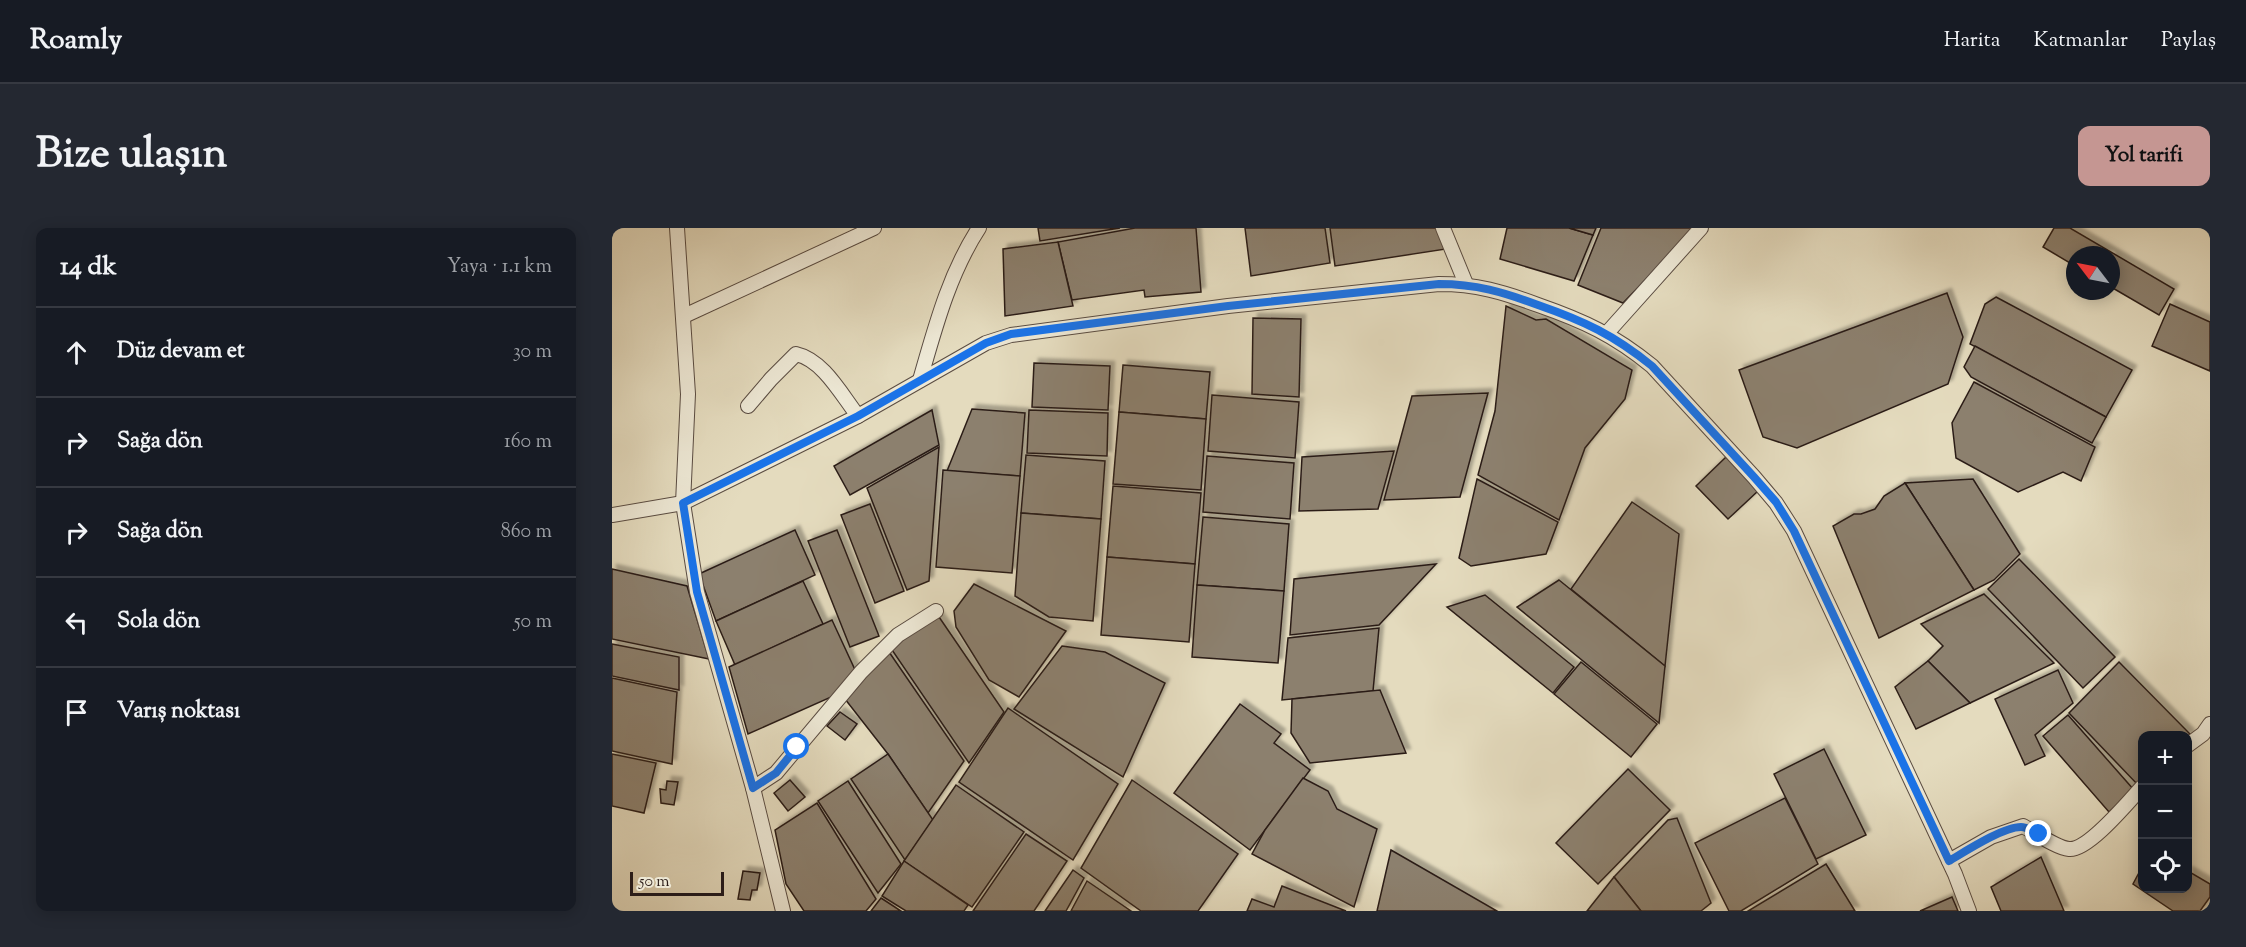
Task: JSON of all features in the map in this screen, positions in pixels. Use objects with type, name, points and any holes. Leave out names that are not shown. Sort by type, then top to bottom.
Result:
[{"type":"street","points":[[677,228],[688,394],[683,503],[697,592],[753,788],[783,911]]},
{"type":"street","points":[[684,316],[874,228]]},
{"type":"street","points":[[920,380],[939,314],[954,274],[979,228]]},
{"type":"street","points":[[1443,228],[1466,284]]},
{"type":"street","points":[[1607,333],[1701,228]]},
{"type":"street","points":[[612,515],[683,503],[858,416],[986,343],[1011,334],[1228,306],[1439,284],[1466,284],[1509,294],[1581,320],[1607,333],[1652,366],[1776,502],[1794,531],[1949,861],[1969,911]]},
{"type":"street","points":[[748,406],[796,354],[808,357],[821,369],[858,416]]},
{"type":"street","points":[[753,788],[776,773],[861,672],[898,634],[936,611]]},
{"type":"street","points":[[2192,742],[2203,734],[2210,724]]},
{"type":"street","points":[[1949,861],[1991,837],[2023,826],[2068,849],[2079,848],[2104,827],[2138,791]]},
{"type":"building","points":[[1038,228],[1120,228],[1040,241]]},
{"type":"building","points":[[1135,228],[1196,228],[1201,292],[1145,297],[1144,290],[1072,300],[1058,242]]},
{"type":"building","points":[[1245,228],[1325,228],[1330,263],[1251,276]]},
{"type":"building","points":[[1330,228],[1436,228],[1446,249],[1335,266]]},
{"type":"building","points":[[1507,228],[1569,228],[1593,235],[1574,281],[1500,259]]},
{"type":"building","points":[[1569,228],[1596,228],[1593,235]]},
{"type":"building","points":[[1601,228],[1696,228],[1623,303],[1578,285]]},
{"type":"building","points":[[2054,228],[2070,228],[2101,246],[2066,246],[2066,261],[2043,247]]},
{"type":"building","points":[[1058,242],[1073,306],[1005,316],[1003,249]]},
{"type":"building","points":[[2120,257],[2174,289],[2159,315],[2120,292]]},
{"type":"building","points":[[1947,293],[1963,337],[1948,384],[1797,448],[1763,437],[1739,370]]},
{"type":"building","points":[[1996,297],[2132,370],[2106,417],[1970,344],[1985,304]]},
{"type":"building","points":[[2170,304],[2210,322],[2210,371],[2152,346]]},
{"type":"building","points":[[1506,306],[1536,320],[1546,319],[1632,370],[1625,399],[1585,448],[1559,520],[1478,475],[1495,411]]},
{"type":"building","points":[[1253,318],[1301,319],[1299,397],[1252,394]]},
{"type":"building","points":[[1975,346],[2106,417],[2092,443],[1971,377],[1964,367]]},
{"type":"building","points":[[1034,363],[1110,366],[1108,410],[1032,407]]},
{"type":"building","points":[[1123,365],[1210,372],[1206,419],[1119,412]]},
{"type":"building","points":[[1974,382],[2095,447],[2081,481],[2063,472],[2018,492],[1956,458],[1952,423]]},
{"type":"building","points":[[1488,393],[1460,497],[1384,500],[1412,396]]},
{"type":"building","points":[[1212,395],[1299,402],[1295,458],[1208,451]]},
{"type":"building","points":[[972,409],[1025,413],[1020,476],[947,471]]},
{"type":"building","points":[[932,410],[939,445],[850,495],[834,466]]},
{"type":"building","points":[[1029,410],[1108,413],[1107,456],[1027,453]]},
{"type":"building","points":[[1119,412],[1206,419],[1201,490],[1113,484]]},
{"type":"building","points":[[939,447],[929,581],[907,590],[867,488]]},
{"type":"building","points":[[1394,451],[1378,509],[1299,511],[1302,457]]},
{"type":"building","points":[[1026,455],[1105,461],[1101,519],[1021,513]]},
{"type":"building","points":[[1207,456],[1294,463],[1290,519],[1203,512]]},
{"type":"building","points":[[1726,457],[1758,491],[1728,519],[1696,486]]},
{"type":"building","points":[[943,470],[1020,476],[1012,573],[936,567]]},
{"type":"building","points":[[1477,479],[1558,522],[1546,554],[1471,566],[1459,558]]},
{"type":"building","points":[[1973,479],[2020,554],[1994,580],[1974,590],[1905,483]]},
{"type":"building","points":[[1905,483],[1974,590],[1879,638],[1833,526],[1854,514],[1875,509],[1884,496]]},
{"type":"building","points":[[1113,486],[1201,493],[1195,564],[1107,557]]},
{"type":"building","points":[[1632,502],[1679,534],[1665,666],[1571,589]]},
{"type":"building","points":[[870,504],[904,591],[875,603],[841,515]]},
{"type":"building","points":[[1021,513],[1101,519],[1093,621],[1049,617],[1015,596]]},
{"type":"building","points":[[1203,517],[1289,524],[1284,591],[1197,585]]},
{"type":"building","points":[[795,530],[815,575],[716,621],[699,574]]},
{"type":"building","points":[[837,530],[879,636],[850,647],[808,541]]},
{"type":"building","points":[[1107,557],[1195,564],[1189,642],[1101,635]]},
{"type":"building","points":[[2019,559],[2115,657],[2083,688],[1988,589]]},
{"type":"building","points":[[1436,564],[1379,625],[1290,635],[1294,579]]},
{"type":"building","points":[[612,569],[687,586],[709,659],[612,639]]},
{"type":"building","points":[[1559,580],[1665,666],[1659,723],[1517,607]]},
{"type":"building","points":[[803,581],[823,624],[735,665],[716,621]]},
{"type":"building","points":[[974,584],[1066,631],[1019,697],[989,680],[956,627],[954,611]]},
{"type":"building","points":[[1197,585],[1284,591],[1278,663],[1192,657]]},
{"type":"building","points":[[1984,594],[2054,663],[1970,703],[1928,661],[1943,646],[1921,624]]},
{"type":"building","points":[[1485,595],[1574,667],[1553,693],[1447,607]]},
{"type":"building","points":[[937,614],[1004,712],[969,763],[890,647]]},
{"type":"building","points":[[832,620],[856,672],[838,694],[748,734],[729,667]]},
{"type":"building","points":[[1379,628],[1373,691],[1282,700],[1288,638]]},
{"type":"building","points":[[612,644],[679,657],[679,690],[612,676]]},
{"type":"building","points":[[1062,646],[1105,652],[1165,683],[1123,777],[1014,709]]},
{"type":"building","points":[[887,649],[964,761],[928,813],[888,754],[845,699]]},
{"type":"building","points":[[1928,661],[1970,703],[1916,729],[1895,687]]},
{"type":"building","points":[[1581,662],[1657,724],[1631,757],[1554,694]]},
{"type":"building","points":[[2119,662],[2187,731],[2138,731],[2138,785],[2069,713]]},
{"type":"building","points":[[2058,670],[2073,703],[2035,735],[2045,756],[2025,765],[1995,699]]},
{"type":"building","points":[[612,678],[677,692],[672,764],[612,751]]},
{"type":"building","points":[[1380,690],[1406,753],[1310,763],[1291,733],[1292,699]]},
{"type":"building","points":[[1240,704],[1281,734],[1274,743],[1310,770],[1250,850],[1174,793]]},
{"type":"building","points":[[1008,708],[1118,784],[1073,860],[959,782]]},
{"type":"building","points":[[840,712],[857,724],[845,740],[827,726]]},
{"type":"building","points":[[2068,715],[2134,790],[2109,812],[2043,736]]},
{"type":"building","points":[[1824,749],[1866,835],[1816,859],[1774,774]]},
{"type":"building","points":[[612,754],[656,763],[644,813],[612,806]]},
{"type":"building","points":[[888,754],[933,820],[905,860],[851,779]]},
{"type":"building","points":[[1628,769],[1670,810],[1598,884],[1556,843]]},
{"type":"building","points":[[1303,778],[1328,791],[1337,809],[1377,829],[1354,907],[1252,854],[1265,830]]},
{"type":"building","points":[[790,780],[805,797],[788,811],[774,793]]},
{"type":"building","points":[[1132,780],[1238,854],[1198,911],[1141,911],[1081,868]]},
{"type":"building","points":[[667,781],[678,782],[674,805],[661,803],[660,789],[666,790]]},
{"type":"building","points":[[848,781],[901,864],[878,893],[818,801]]},
{"type":"building","points":[[956,785],[1024,832],[972,907],[904,861]]},
{"type":"building","points":[[1785,798],[1818,864],[1741,911],[1729,911],[1695,843]]},
{"type":"building","points":[[817,803],[876,899],[866,911],[804,911],[786,884],[775,830]]},
{"type":"building","points":[[1677,818],[1711,903],[1701,911],[1641,911],[1614,877],[1668,820]]},
{"type":"building","points":[[1026,834],[1067,861],[1034,911],[973,911]]},
{"type":"building","points":[[1391,850],[1497,911],[1377,911]]},
{"type":"building","points":[[2041,857],[2064,911],[2001,911],[1991,887]]},
{"type":"building","points":[[904,861],[968,905],[964,911],[906,911],[882,896]]},
{"type":"building","points":[[1826,864],[1855,911],[1748,911]]},
{"type":"building","points":[[1073,870],[1084,878],[1066,911],[1045,911]]},
{"type":"building","points":[[743,871],[760,873],[757,890],[752,890],[750,900],[738,899]]},
{"type":"building","points":[[2192,873],[2210,884],[2210,897],[2200,911],[2173,911],[2146,893],[2192,893]]},
{"type":"building","points":[[2138,875],[2138,887],[2133,884]]},
{"type":"building","points":[[1614,877],[1641,911],[1587,911]]},
{"type":"building","points":[[1087,881],[1131,911],[1071,911]]},
{"type":"building","points":[[1282,886],[1346,911],[1247,911],[1252,899],[1274,907]]},
{"type":"building","points":[[1952,897],[1958,911],[1920,911]]},
{"type":"building","points":[[881,898],[901,911],[871,911]]},
{"type":"route","points":[[797,747],[776,773],[753,788],[697,592],[683,503],[858,416],[986,343],[1011,334],[1228,306],[1439,284],[1466,284],[1498,291],[1581,320],[1631,349],[1652,366],[1776,502],[1794,531],[1949,861],[1991,837],[2011,829],[2023,826],[2039,834]]}]
